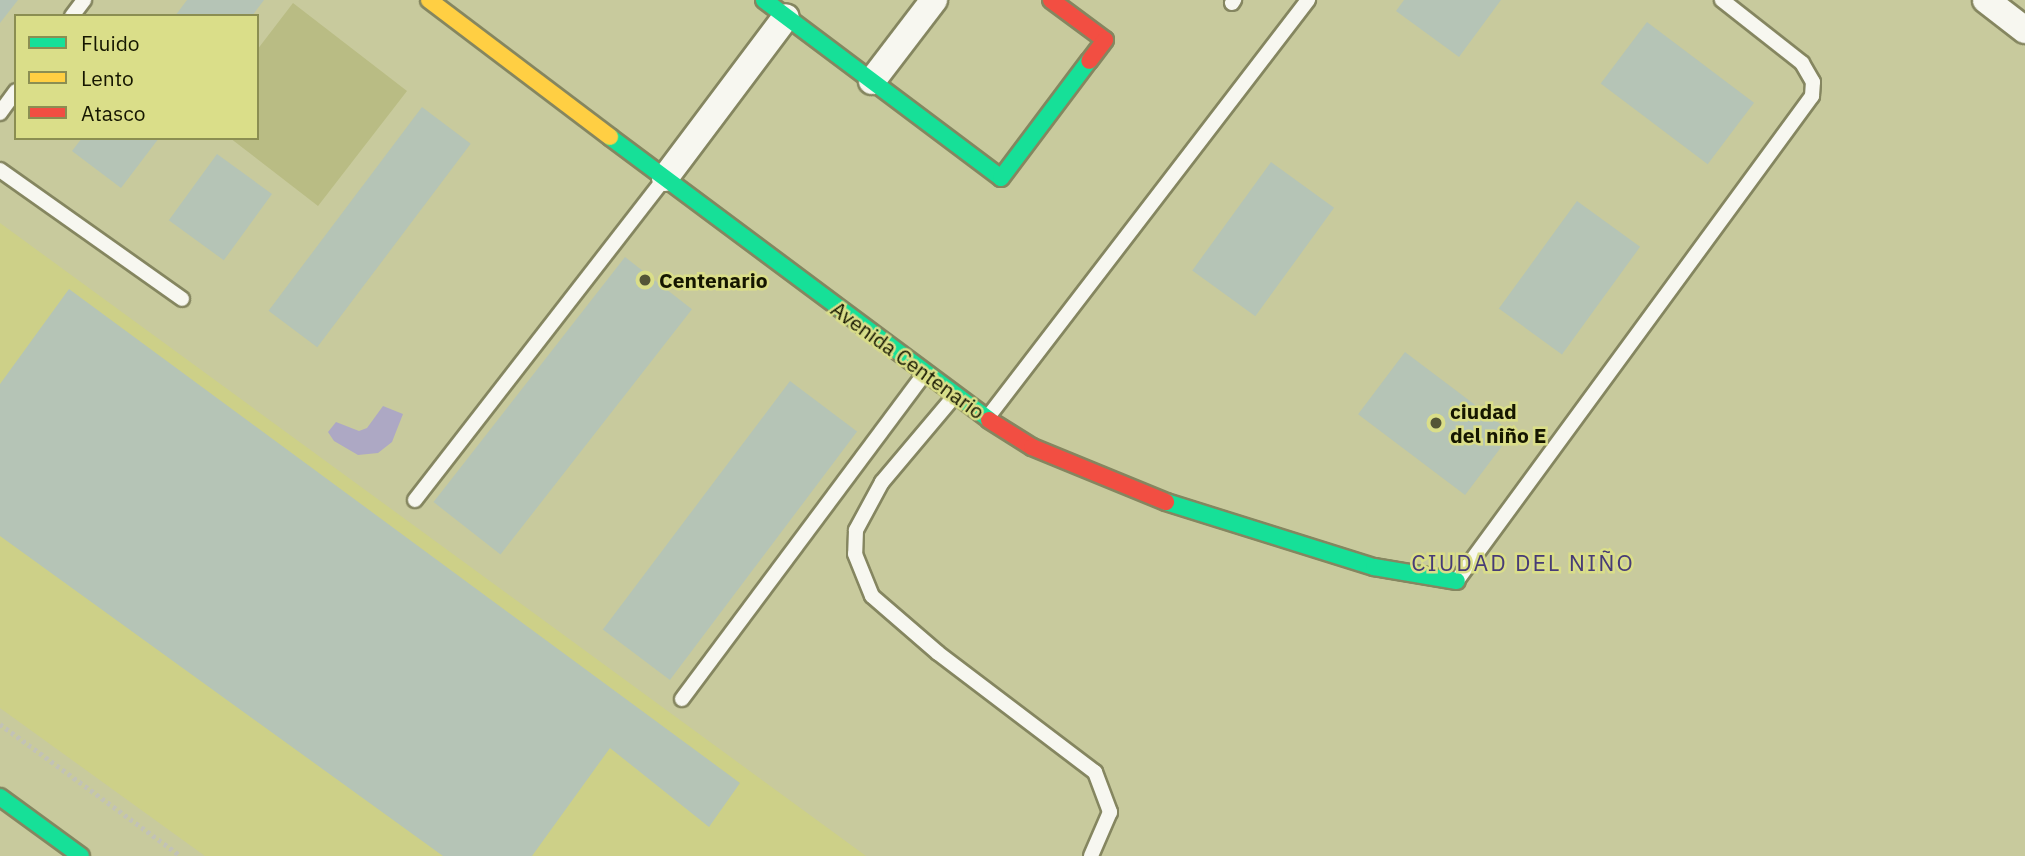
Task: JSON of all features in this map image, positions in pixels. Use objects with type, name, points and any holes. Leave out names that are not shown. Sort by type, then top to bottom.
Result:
[{"type":"street","name":"Avenida Centenario","points":[[429,0],[924,375],[1032,447],[1168,503],[1374,567],[1457,581]]},
{"type":"street","points":[[872,81],[934,0]]},
{"type":"street","points":[[665,178],[775,6],[1001,178],[1105,40],[1051,0]]},
{"type":"street","points":[[1986,0],[2025,30]]},
{"type":"street","points":[[0,797],[81,856]]},
{"type":"lane","points":[[988,417],[1308,0]]},
{"type":"lane","points":[[1457,581],[1812,96],[1813,82],[1802,63],[1722,0]]},
{"type":"lane","points":[[0,113],[14,94]]},
{"type":"lane","points":[[0,170],[182,299]]},
{"type":"lane","points":[[415,500],[665,178]]},
{"type":"lane","points":[[682,699],[924,375]]},
{"type":"lane","points":[[954,397],[882,482],[856,530],[855,554],[873,596],[938,653],[1095,772],[1110,812],[1091,856]]},
{"type":"path","points":[[0,724],[181,856]]},
{"type":"shaded area","points":[[293,3],[407,91],[318,206],[233,140],[259,140],[259,47]]},
{"type":"shaded area","points":[[0,223],[866,856],[205,856],[0,708]]},
{"type":"shaded area","points":[[383,406],[403,414],[392,442],[378,453],[358,455],[334,441],[328,432],[336,422],[359,431],[367,428]]},
{"type":"building","points":[[0,0],[18,0],[0,23]]},
{"type":"building","points":[[187,0],[264,0],[254,14],[176,14]]},
{"type":"building","points":[[1404,0],[1501,0],[1459,57],[1396,11]]},
{"type":"building","points":[[1647,22],[1754,103],[1708,164],[1601,83]]},
{"type":"building","points":[[422,107],[471,144],[317,347],[269,311]]},
{"type":"building","points":[[80,140],[157,140],[121,188],[72,151]]},
{"type":"building","points":[[217,154],[272,194],[224,260],[169,220]]},
{"type":"building","points":[[1271,162],[1334,208],[1255,316],[1192,270]]},
{"type":"building","points":[[1577,201],[1640,247],[1562,354],[1499,309]]},
{"type":"building","points":[[625,257],[692,309],[501,554],[434,502]]},
{"type":"building","points":[[69,289],[740,783],[709,827],[610,748],[532,856],[443,856],[0,536],[0,384]]},
{"type":"building","name":"ciudad del niño E","points":[[1405,352],[1512,433],[1465,495],[1358,414]]},
{"type":"building","points":[[790,381],[857,432],[670,680],[603,629]]},
{"type":"traffic: fast","points":[[764,0],[1001,178],[1089,61]]},
{"type":"traffic: fast","points":[[610,137],[989,420]]},
{"type":"traffic: fast","points":[[1166,502],[1374,567],[1457,581]]},
{"type":"traffic: fast","points":[[0,797],[81,856]]},
{"type":"traffic: slow","points":[[429,0],[610,137]]},
{"type":"traffic: jam","points":[[1051,0],[1105,40],[1089,61]]},
{"type":"traffic: jam","points":[[989,420],[1032,447],[1166,502]]},
{"type":"place","name":"Centenario","points":[[645,280]]},
{"type":"place","name":"ciudad del niño E","points":[[1436,423]]},
{"type":"district","name":"CIUDAD DEL NIÑO","points":[[1523,562]]}]
